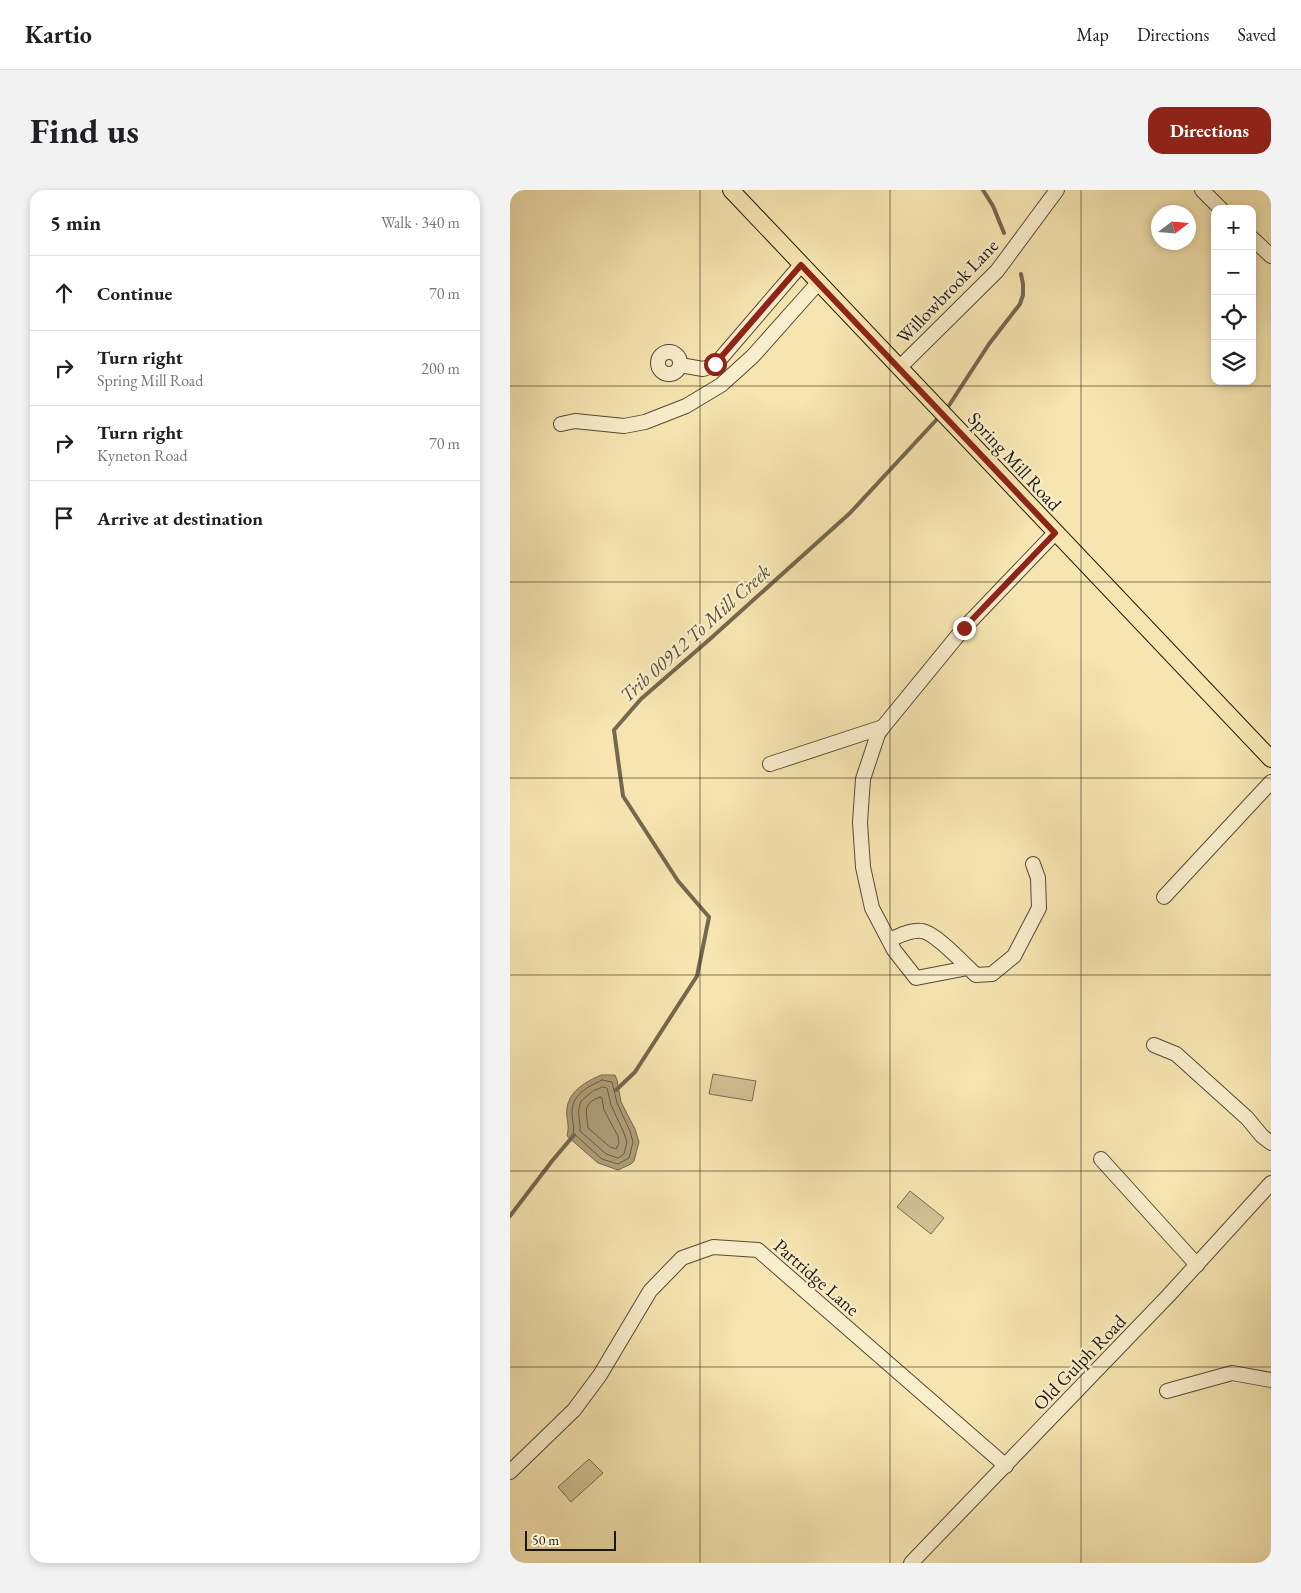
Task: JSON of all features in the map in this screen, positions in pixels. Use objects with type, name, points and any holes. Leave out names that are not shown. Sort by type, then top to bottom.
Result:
[{"type":"main road","name":"Spring Mill Road","points":[[731,190],[1271,760]]},
{"type":"street","name":"Willowbrook Lane","points":[[898,368],[997,271],[1057,190]]},
{"type":"street","points":[[1202,190],[1217,205]]},
{"type":"street","points":[[1256,242],[1271,256]]},
{"type":"street","points":[[680,365],[703,369],[715,364],[801,265]]},
{"type":"street","points":[[561,424],[575,421],[624,426],[645,422],[686,406],[721,385],[746,362],[818,283]]},
{"type":"street","points":[[968,968],[916,978],[894,950],[872,908],[863,867],[860,822],[863,779],[878,734],[883,727],[964,628],[1055,533]]},
{"type":"street","points":[[770,764],[883,727]]},
{"type":"street","points":[[1164,897],[1271,782]]},
{"type":"street","points":[[889,940],[910,932],[922,931],[935,937],[976,975],[992,974],[1014,956],[1039,908],[1038,878],[1033,864]]},
{"type":"street","points":[[1154,1045],[1176,1054],[1247,1118],[1262,1136],[1271,1143]]},
{"type":"street","points":[[1102,1159],[1197,1265]]},
{"type":"street","name":"Old Gulph Road","points":[[911,1563],[1197,1265],[1271,1183]]},
{"type":"street","name":"Partridge Lane","points":[[510,1472],[574,1410],[600,1375],[650,1291],[682,1258],[713,1247],[758,1250],[1006,1466]]},
{"type":"street","points":[[1167,1391],[1232,1373],[1271,1380]]},
{"type":"shaded area","points":[[713,1074],[756,1081],[752,1101],[709,1094]]},
{"type":"shaded area","points":[[910,1191],[944,1218],[931,1234],[897,1207]]},
{"type":"shaded area","points":[[589,1459],[603,1473],[571,1502],[558,1487]]},
{"type":"water","points":[[601,1075],[615,1075],[621,1102],[635,1129],[639,1142],[634,1161],[618,1170],[598,1163],[567,1136],[567,1109],[572,1096],[576,1090]]},
{"type":"waterway","name":"Trib 00912 To Mill Creek","points":[[983,190],[993,206],[1004,233]]},
{"type":"waterway","name":"Trib 00912 To Mill Creek","points":[[946,410],[989,344],[1020,304],[1023,295],[1021,274]]},
{"type":"waterway","name":"Trib 00912 To Mill Creek","points":[[616,1090],[635,1072],[697,976],[709,917],[678,881],[623,796],[614,730],[641,699],[850,513],[939,417]]},
{"type":"waterway","name":"Trib 00912 To Mill Creek","points":[[510,1216],[574,1135]]},
{"type":"route","points":[[715,364],[801,265],[933,403],[1055,533],[964,628]]}]
